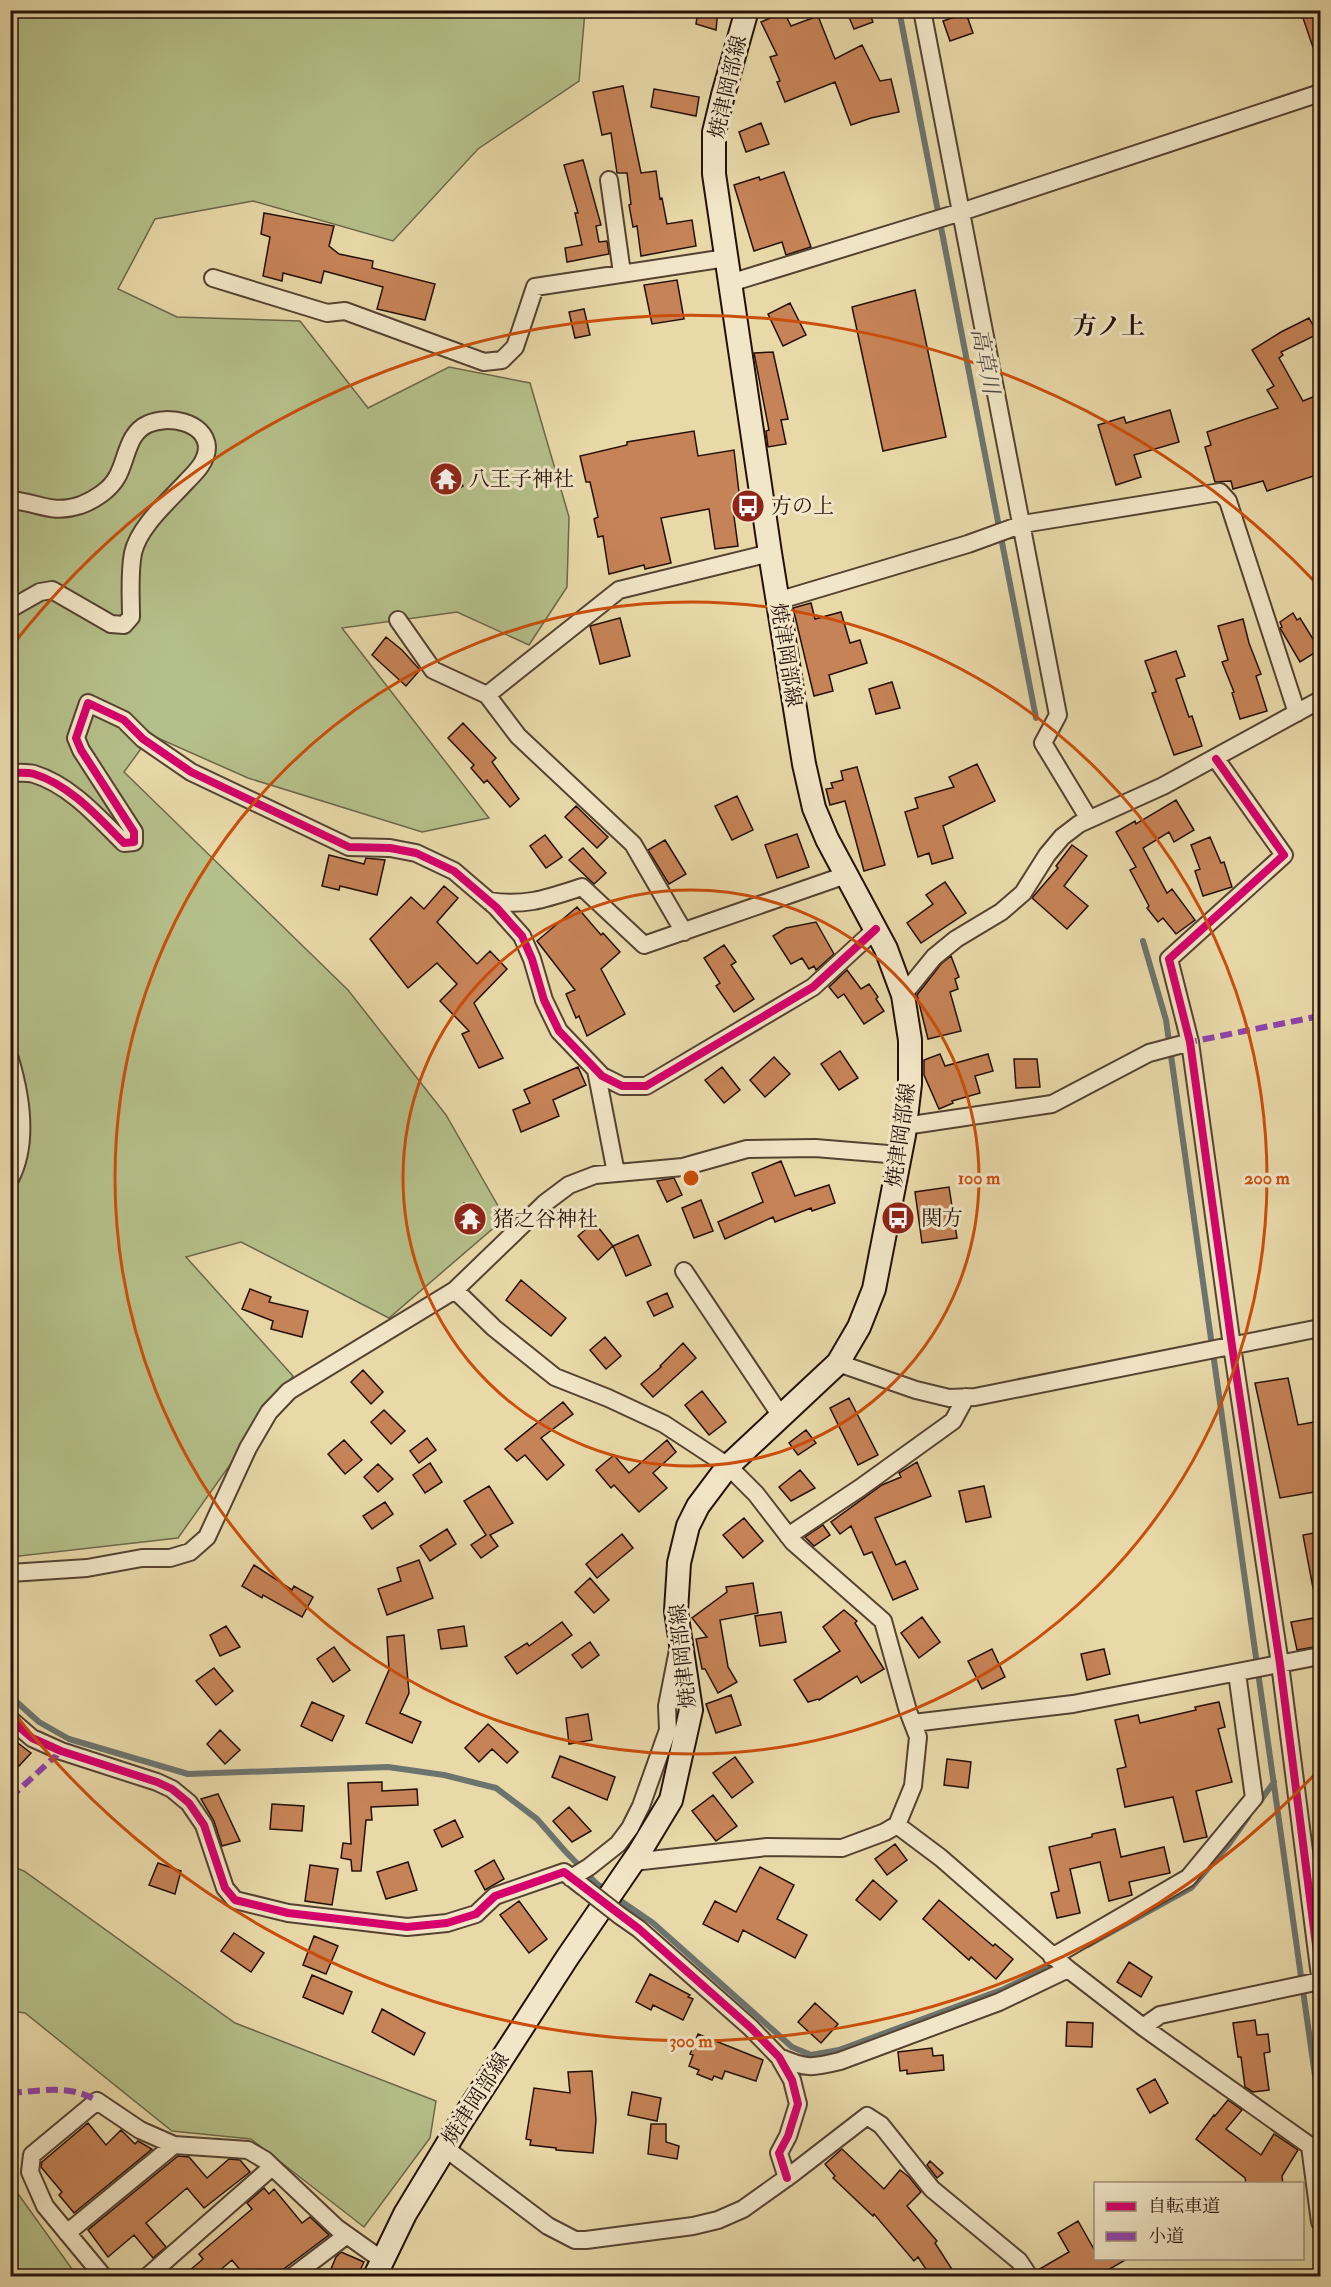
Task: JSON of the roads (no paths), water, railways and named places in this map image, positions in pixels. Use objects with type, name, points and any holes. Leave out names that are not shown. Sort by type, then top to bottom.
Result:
[{"type":"main road","name":"焼津岡部線","points":[[379,2268],[405,2214],[445,2148],[561,1968],[633,1862],[671,1800],[691,1710],[676,1611],[679,1563],[688,1526],[698,1506],[728,1466],[838,1363],[859,1327],[874,1289],[905,1126],[910,1040],[903,995],[897,974],[876,929],[846,875],[814,808],[804,764],[777,601],[714,174],[714,132],[747,10]]},
{"type":"street","points":[[922,10],[957,213],[1016,526],[1058,715],[1043,743],[1089,819]]},
{"type":"street","points":[[730,283],[926,223],[1320,93]]},
{"type":"street","points":[[609,180],[622,273]]},
{"type":"street","points":[[213,278],[327,313],[345,311],[484,362],[502,360],[515,347],[535,287],[726,258]]},
{"type":"street","points":[[10,500],[45,508],[63,509],[83,504],[100,495],[117,478],[132,440],[147,424],[168,419],[185,422],[202,434],[207,447],[202,466],[149,522],[134,551],[130,575],[131,617],[124,625],[111,624],[52,590],[40,592],[10,609]]},
{"type":"street","points":[[777,601],[968,544],[1016,526],[1220,492],[1228,501],[1297,713]]},
{"type":"street","points":[[487,696],[620,590],[770,553]]},
{"type":"street","points":[[398,620],[433,670],[487,696],[518,736],[633,844],[684,932]]},
{"type":"street","points":[[903,995],[934,957],[956,939],[1001,912],[1023,893],[1047,855],[1062,837],[1079,824],[1216,759],[1320,700]]},
{"type":"street","points":[[10,773],[32,773],[58,785],[87,807],[124,843],[134,842],[134,832],[81,750],[76,738],[88,703],[124,720],[143,739],[191,772],[349,848],[390,848],[416,853],[454,871],[489,901],[522,936],[532,959],[544,1000],[559,1031],[602,1076],[622,1086],[646,1086],[813,987],[876,929]]},
{"type":"street","points":[[1143,2027],[1160,2014],[1317,1980],[1229,1346],[1190,1042],[1169,959],[1284,855],[1216,759]]},
{"type":"street","points":[[489,901],[510,904],[536,902],[582,887],[644,945],[846,875]]},
{"type":"street","points":[[905,1126],[1052,1104],[1149,1053],[1183,1044]]},
{"type":"street","points":[[10,1059],[21,1115],[21,1132],[14,1172],[10,1179]]},
{"type":"street","points":[[596,1070],[616,1173]]},
{"type":"street","points":[[10,1573],[87,1568],[142,1558],[170,1558],[190,1552],[207,1537],[248,1448],[269,1412],[289,1390],[455,1290],[545,1203],[569,1185],[595,1174],[683,1167],[747,1149],[815,1148],[900,1155]]},
{"type":"street","points":[[684,1271],[782,1416]]},
{"type":"street","points":[[455,1290],[494,1328],[555,1377],[664,1424],[728,1466],[756,1494],[788,1536],[883,1621],[918,1737],[912,1786],[897,1825],[885,1832],[842,1848],[767,1847],[633,1862]]},
{"type":"street","points":[[838,1363],[916,1390],[949,1398],[966,1397],[1320,1328]]},
{"type":"street","points":[[788,1536],[952,1421],[966,1397]]},
{"type":"street","points":[[576,1882],[589,1867],[618,1844],[630,1828],[641,1806],[668,1730],[666,1706],[681,1640]]},
{"type":"street","points":[[913,1723],[1073,1704],[1320,1656]]},
{"type":"street","points":[[779,2057],[797,2065],[814,2067],[840,2061],[999,2002],[1188,1878],[1254,1798],[1240,1672]]},
{"type":"street","points":[[10,1719],[32,1738],[61,1751],[157,1782],[189,1803],[204,1825],[225,1888],[235,1900],[288,1913],[407,1927],[447,1923],[476,1914],[495,1896],[564,1872],[657,1944],[751,2028],[779,2057],[792,2079],[798,2104],[788,2136],[779,2153],[787,2178]]},
{"type":"street","points":[[897,1825],[941,1858],[1060,1963],[1143,2027],[1315,2150],[1320,2222]]},
{"type":"street","points":[[103,2277],[45,2205],[30,2172],[32,2155],[97,2101],[140,2130],[174,2145],[248,2150],[272,2167],[347,2235],[379,2268]]},
{"type":"street","points":[[445,2148],[548,2226],[575,2240],[586,2240],[693,2226],[718,2220],[743,2209],[867,2116],[881,2125],[932,2189],[1019,2261],[1029,2277]]},
{"type":"street","points":[[67,2233],[174,2145]]},
{"type":"street","points":[[148,2277],[272,2167]]},
{"type":"street","points":[[293,2277],[347,2235]]},
{"type":"waterway","name":"高草川","points":[[899,10],[1036,718]]},
{"type":"waterway","name":"高草川","points":[[1143,941],[1166,1020],[1320,2111]]},
{"type":"waterway","points":[[10,1696],[39,1722],[69,1739],[188,1774],[388,1767],[444,1775],[496,1788],[537,1819],[597,1884],[607,1891]]},
{"type":"waterway","points":[[1258,1804],[1274,1782]]},
{"type":"waterway","points":[[1088,1945],[1191,1888],[1229,1844],[1248,1817]]},
{"type":"waterway","points":[[615,1897],[653,1923],[792,2047],[811,2055],[839,2050],[1004,1989],[1058,1962]]},
{"type":"place","name":"八王子神社","points":[[446,479]]},
{"type":"place","name":"方の上","points":[[748,506]]},
{"type":"place","name":"関方","points":[[898,1218]]},
{"type":"place","name":"猪之谷神社","points":[[470,1219]]},
{"type":"district","name":"方ノ上","points":[[1109,326]]}]
